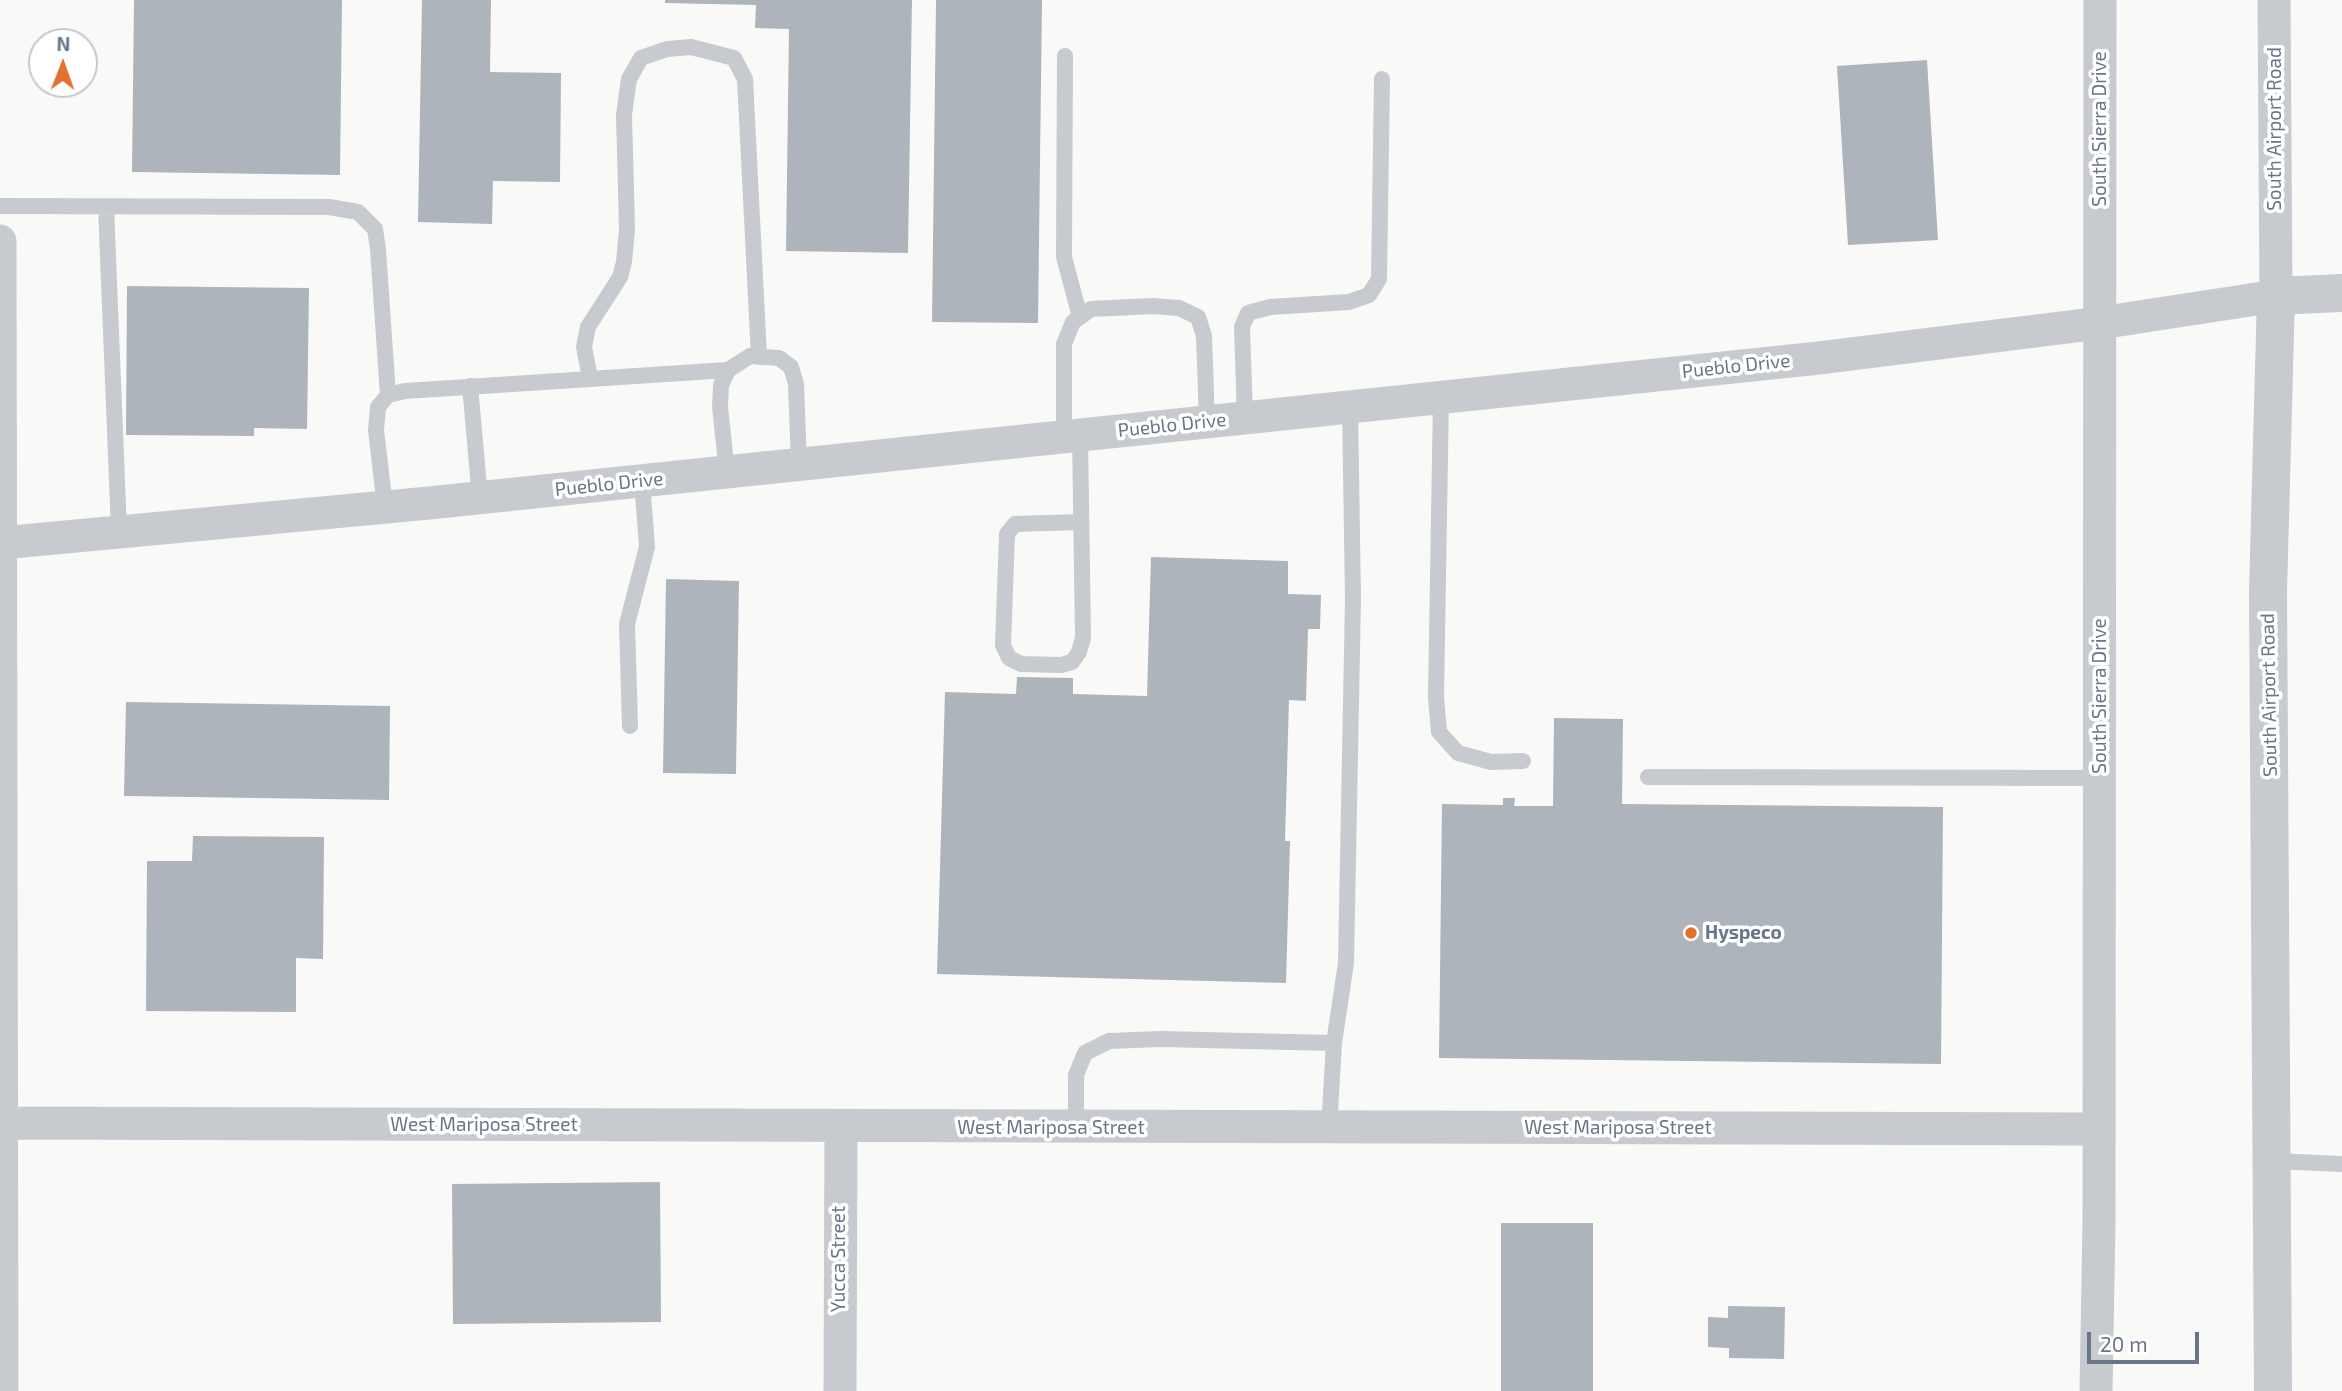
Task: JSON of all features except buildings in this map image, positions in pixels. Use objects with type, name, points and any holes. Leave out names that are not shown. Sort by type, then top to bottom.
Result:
[{"type":"street","name":"South Sierra Drive","points":[[2096,1391],[2099,1129],[2100,0]]},
{"type":"street","name":"South Airport Road","points":[[2273,1391],[2274,1161],[2267,592],[2276,296],[2274,0]]},
{"type":"street","points":[[0,241],[2,1391]]},
{"type":"street","name":"Pueblo Drive","points":[[1,542],[480,498],[1819,358],[2100,323],[2276,296],[2342,293]]},
{"type":"street","name":"West Mariposa Street","points":[[1,1123],[2099,1129]]},
{"type":"street","name":"Yucca Street","points":[[840,1391],[841,1126]]},
{"type":"lane","points":[[590,378],[584,347],[588,327],[620,277],[627,229],[624,115],[629,79],[641,58],[667,49],[691,47],[734,58],[746,79],[759,357]]},
{"type":"lane","points":[[1065,56],[1064,257],[1080,317]]},
{"type":"lane","points":[[1245,418],[1242,327],[1248,313],[1270,307],[1349,302],[1369,295],[1379,279],[1382,79]]},
{"type":"lane","points":[[0,206],[329,207],[358,212],[375,229],[388,395]]},
{"type":"lane","points":[[106,207],[119,531]]},
{"type":"lane","points":[[1081,522],[1015,524],[1007,534],[1003,645],[1009,658],[1021,664],[1061,665],[1072,662],[1079,652],[1083,638],[1081,522],[1064,344],[1073,321],[1091,309],[1153,306],[1179,308],[1198,317],[1204,336],[1207,422]]},
{"type":"lane","points":[[385,507],[376,430],[378,407],[388,395],[405,391],[728,370],[750,356],[779,358],[791,367],[796,384],[799,464]]},
{"type":"lane","points":[[727,472],[720,396],[728,370]]},
{"type":"lane","points":[[470,386],[480,498]]},
{"type":"lane","points":[[1441,397],[1436,697],[1439,732],[1458,753],[1491,762],[1523,761]]},
{"type":"lane","points":[[1329,1128],[1334,1043],[1346,963],[1353,599],[1350,407]]},
{"type":"lane","points":[[630,726],[628,624],[647,547],[642,481]]},
{"type":"lane","points":[[1648,777],[2100,778]]},
{"type":"lane","points":[[1076,1128],[1076,1075],[1085,1053],[1109,1041],[1160,1039],[1334,1043]]},
{"type":"lane","points":[[2274,1161],[2342,1164]]},
{"type":"place","name":"Hyspeco","points":[[1691,933]]}]
